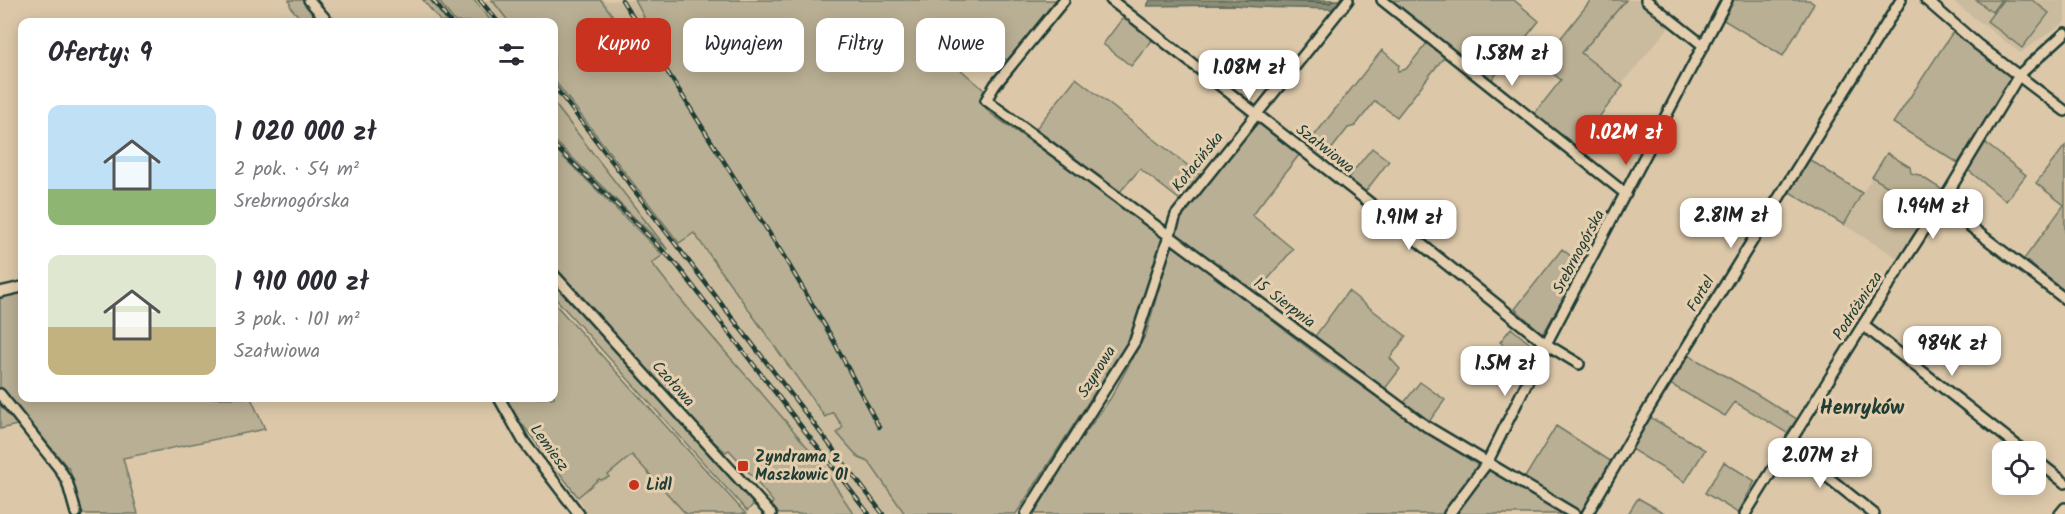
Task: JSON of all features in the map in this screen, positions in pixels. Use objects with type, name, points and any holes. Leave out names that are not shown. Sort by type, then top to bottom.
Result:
[{"type":"street","points":[[309,0],[325,18]]},
{"type":"street","name":"15 Sierpnia","points":[[1064,0],[986,100],[1416,419],[1574,514]]},
{"type":"street","name":"Szałwiowa","points":[[1111,0],[1546,344],[1579,364]]},
{"type":"street","name":"Kołacińska","points":[[1170,236],[1177,213],[1348,0]]},
{"type":"street","points":[[1382,0],[1626,194]]},
{"type":"street","points":[[1646,0],[1704,46]]},
{"type":"street","name":"Srebrnogórska","points":[[1449,514],[1487,463],[1546,344],[1727,0]]},
{"type":"street","name":"Fortel","points":[[1587,514],[1649,408],[1900,0]]},
{"type":"street","points":[[1926,0],[1977,44],[2065,111]]},
{"type":"street","name":"Podróżnicza","points":[[1745,514],[1941,204],[2019,75],[2065,33]]},
{"type":"street","points":[[1941,204],[2065,299]]},
{"type":"street","name":"Szynowa","points":[[1026,514],[1135,341],[1170,236]]},
{"type":"street","name":"Czołowa","points":[[558,279],[771,514]]},
{"type":"street","points":[[0,292],[18,288]]},
{"type":"street","points":[[1863,325],[2011,441]]},
{"type":"street","points":[[0,394],[59,468],[67,481],[76,513]]},
{"type":"street","name":"Lemiesz","points":[[501,402],[524,442],[579,514]]},
{"type":"street","points":[[1792,438],[1820,471],[1874,514]]},
{"type":"street","points":[[2046,468],[2065,483]]},
{"type":"street","points":[[2060,514],[2065,508]]},
{"type":"shaded area","points":[[289,0],[304,0],[320,18],[300,18],[291,8]]},
{"type":"shaded area","points":[[423,0],[514,0],[528,18],[438,18]]},
{"type":"shaded area","points":[[423,0],[430,0],[444,18],[438,18]]},
{"type":"shaded area","points":[[438,0],[474,0],[489,18],[452,18]]},
{"type":"shaded area","points":[[492,0],[601,0],[614,18],[576,18],[576,72],[671,72],[671,18],[643,18],[635,0],[1058,0],[1008,61],[1005,59],[1005,18],[916,18],[916,72],[963,72],[984,90],[980,100],[990,113],[1157,231],[1162,238],[1163,243],[1128,341],[1016,514],[905,514],[869,462],[859,458],[837,433],[843,427],[833,412],[825,417],[694,233],[679,243],[558,85],[558,18],[506,18]]},
{"type":"shaded area","points":[[635,0],[644,17],[613,18],[601,1]]},
{"type":"shaded area","points":[[1386,0],[1514,0],[1539,21],[1491,81],[1412,16],[1409,19]]},
{"type":"shaded area","points":[[1591,0],[1626,0],[1581,53],[1623,86],[1577,146],[1534,114],[1561,80],[1540,64]]},
{"type":"shaded area","points":[[1626,0],[1638,0],[1670,26],[1621,85],[1581,53]]},
{"type":"shaded area","points":[[1732,0],[1809,0],[1814,4],[1783,56],[1722,19]]},
{"type":"shaded area","points":[[1951,0],[2065,0],[2065,22],[2020,53]]},
{"type":"shaded area","points":[[1976,0],[2001,0],[1992,12]]},
{"type":"shaded area","points":[[2003,0],[2032,0],[2049,13],[2022,48],[1987,21]]},
{"type":"shaded area","points":[[1125,15],[1154,38],[1131,66],[1103,44]]},
{"type":"shaded area","points":[[1954,30],[2013,77],[1958,163],[1893,123]]},
{"type":"shaded area","points":[[1427,43],[1444,57],[1397,117],[1375,101],[1355,126],[1348,128],[1323,160],[1306,146],[1382,50],[1399,65],[1398,71],[1406,69]]},
{"type":"shaded area","points":[[558,59],[651,175],[825,416],[832,412],[844,427],[837,433],[869,462],[905,514],[854,514],[814,455],[682,303],[623,225],[558,159]]},
{"type":"shaded area","points":[[1076,78],[1200,175],[1180,200],[1140,169],[1119,193],[1034,131]]},
{"type":"shaded area","points":[[558,108],[668,250],[558,144]]},
{"type":"shaded area","points":[[1257,121],[1299,155],[1252,215],[1293,249],[1255,295],[1176,234],[1177,224]]},
{"type":"shaded area","points":[[1984,142],[2026,175],[2006,201],[1968,170]]},
{"type":"shaded area","points":[[2065,146],[2065,291],[2024,259],[2064,205],[2036,183]]},
{"type":"shaded area","points":[[1372,148],[1389,161],[1365,192],[1347,179]]},
{"type":"shaded area","points":[[558,152],[663,255],[652,263],[690,311],[812,453],[854,514],[779,514],[771,505],[773,502],[747,470],[749,468],[729,450],[726,452],[709,438],[558,272]]},
{"type":"shaded area","points":[[1887,153],[1910,167],[1911,173],[1919,175],[1941,189],[1928,211],[1872,177]]},
{"type":"shaded area","points":[[1807,158],[1862,193],[1844,225],[1788,191]]},
{"type":"shaded area","points":[[1872,177],[1928,211],[1899,259],[1844,225]]},
{"type":"shaded area","points":[[1172,243],[1330,365],[1479,466],[1442,514],[1034,514],[1072,451],[1110,399],[1146,334]]},
{"type":"shaded area","points":[[1562,249],[1582,265],[1543,334],[1515,309]]},
{"type":"shaded area","points":[[558,285],[755,503],[747,511],[558,301]]},
{"type":"shaded area","points":[[1348,291],[1406,336],[1390,358],[1400,369],[1384,390],[1313,339]]},
{"type":"shaded area","points":[[18,293],[18,402],[253,402],[265,429],[123,458],[138,514],[81,514],[70,470],[0,387],[0,296]]},
{"type":"shaded area","points":[[558,307],[746,514],[686,514],[632,455],[608,475],[609,477],[599,479],[578,497],[507,402],[558,402]]},
{"type":"shaded area","points":[[1511,328],[1534,347],[1522,361],[1500,342]]},
{"type":"shaded area","points":[[1688,355],[1797,419],[1787,433],[1735,402],[1725,416],[1670,384]]},
{"type":"shaded area","points":[[1420,382],[1445,400],[1428,423],[1403,404]]},
{"type":"shaded area","points":[[0,404],[17,425],[0,429]]},
{"type":"shaded area","points":[[1650,417],[1705,450],[1685,482],[1631,449]]},
{"type":"shaded area","points":[[1556,426],[1612,462],[1581,514],[1524,479]]},
{"type":"shaded area","points":[[631,450],[691,514],[588,514],[578,497]]},
{"type":"shaded area","points":[[1724,462],[1755,481],[1738,513],[1705,493]]},
{"type":"shaded area","points":[[1489,467],[1567,514],[1456,514]]},
{"type":"shaded area","points":[[1638,498],[1666,514],[1628,514]]},
{"type":"water","points":[[1150,0],[1341,0],[1335,9],[1233,5],[1147,6]]},
{"type":"railway","points":[[433,0],[447,18]]},
{"type":"railway","points":[[480,0],[495,18]]},
{"type":"railway","points":[[622,0],[783,255],[831,336],[879,427]]},
{"type":"railway","points":[[558,91],[883,514]]},
{"type":"railway","points":[[558,149],[676,264],[869,514]]},
{"type":"place","name":"Zyndrama z Maszkowic 01","points":[[743,466]]},
{"type":"place","name":"Lidl","points":[[634,485]]},
{"type":"district","name":"Henryków","points":[[1862,409]]}]
